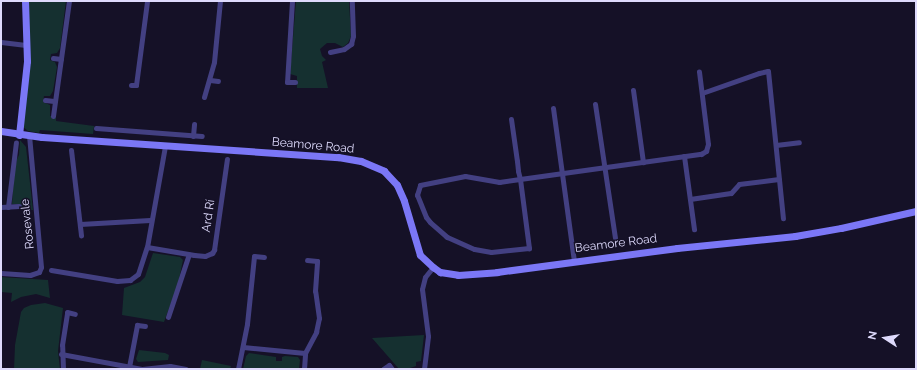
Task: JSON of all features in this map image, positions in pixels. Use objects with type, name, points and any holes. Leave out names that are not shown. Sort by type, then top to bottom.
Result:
[{"type":"main road","points":[[19,135],[26,76],[25,1]]},
{"type":"main road","name":"Beamore Road","points":[[1,131],[19,135],[106,142],[338,157],[372,165],[384,172],[397,185],[404,201],[418,250],[432,267],[446,273],[463,275],[678,248],[795,236],[841,228],[916,211]]},
{"type":"street","points":[[53,116],[69,1]]},
{"type":"street","points":[[131,85],[136,85],[147,1]]},
{"type":"street","points":[[204,98],[214,62],[220,1]]},
{"type":"street","points":[[292,1],[287,82],[295,82]]},
{"type":"street","points":[[330,52],[346,48],[351,44],[353,36],[352,1]]},
{"type":"street","points":[[1,42],[26,45]]},
{"type":"street","points":[[53,58],[61,59]]},
{"type":"street","points":[[511,119],[520,180],[529,248],[491,252],[474,249],[455,242],[426,217],[417,195],[418,190],[423,184],[465,176],[495,182],[520,180],[701,154],[706,151],[708,144],[699,72]]},
{"type":"street","points":[[702,93],[759,73],[768,72],[783,218]]},
{"type":"street","points":[[210,80],[218,81]]},
{"type":"street","points":[[633,90],[643,162]]},
{"type":"street","points":[[45,100],[54,101]]},
{"type":"street","points":[[595,104],[615,238]]},
{"type":"street","points":[[553,108],[574,261]]},
{"type":"street","points":[[193,136],[194,124]]},
{"type":"street","points":[[96,128],[202,136]]},
{"type":"street","points":[[106,142],[107,129]]},
{"type":"street","name":"Rosevale","points":[[1,273],[35,274],[41,267],[29,136]]},
{"type":"street","name":"Rosevale","points":[[8,207],[16,142]]},
{"type":"street","points":[[776,145],[799,142]]},
{"type":"street","points":[[51,270],[117,281],[130,280],[138,274],[147,248],[150,220],[165,146]]},
{"type":"street","points":[[71,150],[81,235]]},
{"type":"street","points":[[684,156],[694,229]]},
{"type":"street","name":"Ard Rí","points":[[147,248],[205,256],[214,250],[227,158]]},
{"type":"street","points":[[690,198],[731,193],[739,184],[779,179]]},
{"type":"street","name":"Rosevale","points":[[1,207],[19,206]]},
{"type":"street","points":[[80,224],[150,220]]},
{"type":"street","points":[[168,317],[189,254]]},
{"type":"street","points":[[238,369],[243,347],[254,256],[264,257]]},
{"type":"street","points":[[304,369],[306,353],[316,332],[319,318],[315,292],[317,261],[307,260]]},
{"type":"street","points":[[424,369],[428,336],[422,289],[425,277],[432,267]]},
{"type":"street","points":[[63,369],[61,354],[67,312],[75,314]]},
{"type":"street","points":[[129,367],[137,325],[145,326]]},
{"type":"street","points":[[243,347],[306,353]]},
{"type":"street","points":[[61,354],[142,369],[170,366],[186,369]]},
{"type":"street","points":[[383,369],[389,365],[392,369]]},
{"type":"green space","points":[[28,1],[66,1],[60,48],[57,53],[51,54],[50,60],[55,62],[57,67],[53,91],[50,96],[44,96],[43,102],[50,105],[50,116],[56,116],[56,121],[94,126],[93,134],[40,130],[39,133],[28,131],[22,126]]},
{"type":"green space","points":[[296,1],[349,1],[351,36],[348,43],[343,47],[335,43],[327,43],[320,49],[322,56],[326,60],[322,62],[328,88],[297,88],[297,76],[290,74]]},
{"type":"green space","points":[[20,140],[26,147],[33,210],[20,210],[21,204],[12,204],[14,174],[19,155]]},
{"type":"green space","points":[[153,253],[180,257],[183,260],[178,284],[164,322],[122,315],[124,288],[140,282],[145,277]]},
{"type":"green space","points":[[1,277],[48,280],[50,298],[36,294],[21,297],[11,302],[12,293],[1,292]]},
{"type":"green space","points":[[45,303],[63,308],[58,351],[60,369],[14,369],[15,345],[21,312],[24,308],[31,305]]},
{"type":"green space","points":[[424,335],[421,361],[416,362],[416,366],[407,369],[399,369],[372,338]]},
{"type":"green space","points":[[139,350],[165,353],[169,355],[168,360],[138,362],[136,359]]},
{"type":"green space","points":[[249,353],[276,357],[276,361],[282,361],[282,357],[285,356],[298,357],[300,360],[299,369],[243,369],[246,356]]},
{"type":"green space","points":[[202,360],[231,366],[230,369],[200,369]]}]
